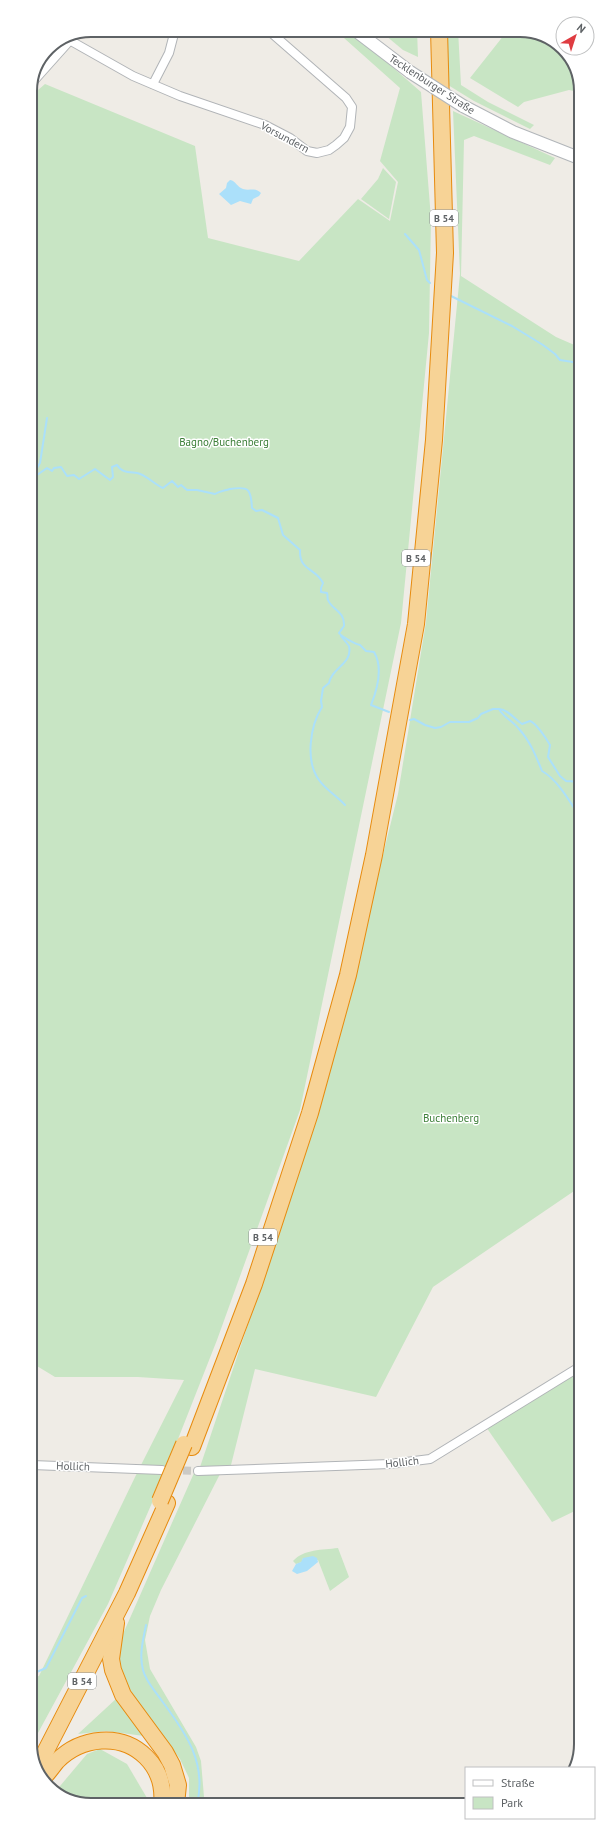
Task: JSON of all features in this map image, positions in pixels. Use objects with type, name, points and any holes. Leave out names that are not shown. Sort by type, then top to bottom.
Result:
[{"type":"highway","name":"B 54","points":[[188,1446],[247,1283],[304,1111],[368,854],[410,624],[426,440],[436,254],[432,37]]},
{"type":"highway","name":"B 54","points":[[40,1762],[127,1593],[254,1284],[310,1113],[348,975],[374,855],[416,624],[434,440],[444,253],[439,37]]},
{"type":"highway","name":"B 54","points":[[37,1750],[164,1502]]},
{"type":"highway","points":[[127,1593],[115,1627],[111,1659],[113,1670],[123,1695],[165,1752],[172,1765],[178,1784],[177,1798]]},
{"type":"highway","points":[[46,1774],[58,1761],[71,1751],[85,1744],[103,1740],[116,1740],[127,1743],[151,1762],[162,1786],[162,1798]]},
{"type":"main road","name":"Tecklenburger Straße","points":[[364,37],[410,72],[462,106],[513,132],[574,156]]},
{"type":"street","points":[[153,84],[168,53],[173,37]]},
{"type":"street","name":"Vorsundern","points":[[74,40],[133,76],[180,96],[265,125],[290,138],[307,151],[317,153],[329,150],[344,138],[350,127],[352,107],[346,98],[276,37]]},
{"type":"street","points":[[40,75],[70,41]]},
{"type":"street","name":"Hollich","points":[[198,1471],[390,1464],[430,1459],[574,1370]]},
{"type":"street","name":"Hollich","points":[[37,1465],[162,1470]]},
{"type":"green space","name":"Bagno/Buchenberg","points":[[343,37],[358,37],[421,92],[431,219],[429,333],[401,623],[300,1110],[217,1340],[167,1467],[141,1465],[184,1380],[138,1377],[55,1377],[37,1366],[37,91],[45,84],[195,146],[208,238],[299,261],[358,199],[390,221],[398,182],[380,161],[400,88]]},
{"type":"green space","points":[[387,37],[417,37],[418,57],[403,50]]},
{"type":"green space","points":[[445,37],[458,37],[461,85],[488,102],[534,125],[530,129],[474,101],[448,85]]},
{"type":"green space","points":[[502,37],[531,38],[547,44],[555,50],[555,56],[562,56],[568,67],[574,84],[574,91],[569,90],[524,102],[518,107],[470,78]]},
{"type":"green space","name":"Buchenberg","points":[[453,111],[555,158],[550,165],[474,136],[464,140],[461,276],[556,337],[574,345],[574,1191],[433,1287],[376,1397],[255,1369],[231,1465],[199,1470],[314,1128],[398,794],[426,622],[460,274]]},
{"type":"green space","points":[[383,168],[396,182],[389,219],[361,199],[378,179]]},
{"type":"green space","points":[[574,1370],[574,1511],[552,1522],[484,1424]]},
{"type":"green space","points":[[205,1472],[220,1474],[161,1590],[150,1616],[145,1640],[150,1669],[196,1747],[201,1761],[204,1798],[189,1798],[189,1778],[180,1759],[138,1703],[120,1672],[119,1643],[194,1473]]},
{"type":"green space","points":[[137,1473],[165,1473],[108,1604],[37,1735],[37,1677],[39,1676]]},
{"type":"green space","points":[[338,1548],[349,1577],[330,1591],[318,1560],[303,1558],[302,1562],[296,1564],[293,1561],[302,1554],[308,1552]]},
{"type":"green space","points":[[117,1698],[144,1736],[106,1731],[78,1734]]},
{"type":"green space","points":[[100,1749],[127,1764],[147,1798],[87,1798],[73,1795],[59,1787],[87,1754]]},
{"type":"water","points":[[230,180],[243,189],[255,190],[261,193],[253,199],[251,204],[240,201],[231,205],[219,194],[226,188],[227,183]]},
{"type":"water","points":[[313,1556],[317,1558],[318,1562],[307,1571],[297,1574],[292,1571],[296,1564],[301,1562],[303,1558]]},
{"type":"waterway","points":[[405,234],[419,250],[427,280],[430,283]]},
{"type":"waterway","points":[[449,295],[512,326],[543,345],[560,360],[574,362]]},
{"type":"waterway","points":[[37,468],[40,463],[47,418]]},
{"type":"waterway","points":[[37,475],[47,468],[52,471],[54,468],[61,467],[67,476],[74,475],[79,479],[95,469],[110,480],[113,477],[112,467],[117,465],[123,471],[143,475],[163,488],[172,481],[178,487],[181,485],[187,490],[197,490],[215,494],[236,488],[248,490],[251,497],[252,508],[256,511],[262,510],[278,518],[283,535],[300,550],[300,557],[305,566],[320,578],[323,583],[321,592],[327,593],[330,603],[344,621],[344,626],[339,633],[360,645],[366,651],[374,652],[377,658],[379,671],[377,686],[371,705],[389,712]]},
{"type":"waterway","points":[[341,636],[349,646],[348,657],[334,673],[329,683],[323,688],[321,701],[322,707],[314,724],[312,733],[311,754],[312,763],[319,780],[345,805]]},
{"type":"waterway","points":[[410,720],[414,719],[435,728],[441,727],[450,722],[469,722],[478,718],[481,714],[493,709],[499,709],[503,715],[517,726],[532,749],[542,771],[553,780],[574,808]]},
{"type":"waterway","points":[[499,709],[509,713],[522,724],[530,721],[532,722],[550,745],[548,757],[560,776],[566,781],[574,782]]},
{"type":"waterway","points":[[37,1672],[46,1668],[82,1598],[86,1596]]},
{"type":"waterway","points":[[146,1625],[141,1653],[144,1674],[179,1725],[192,1749],[197,1762],[199,1775],[198,1798]]},
{"type":"tunnel","points":[[171,1470],[198,1471]]}]
